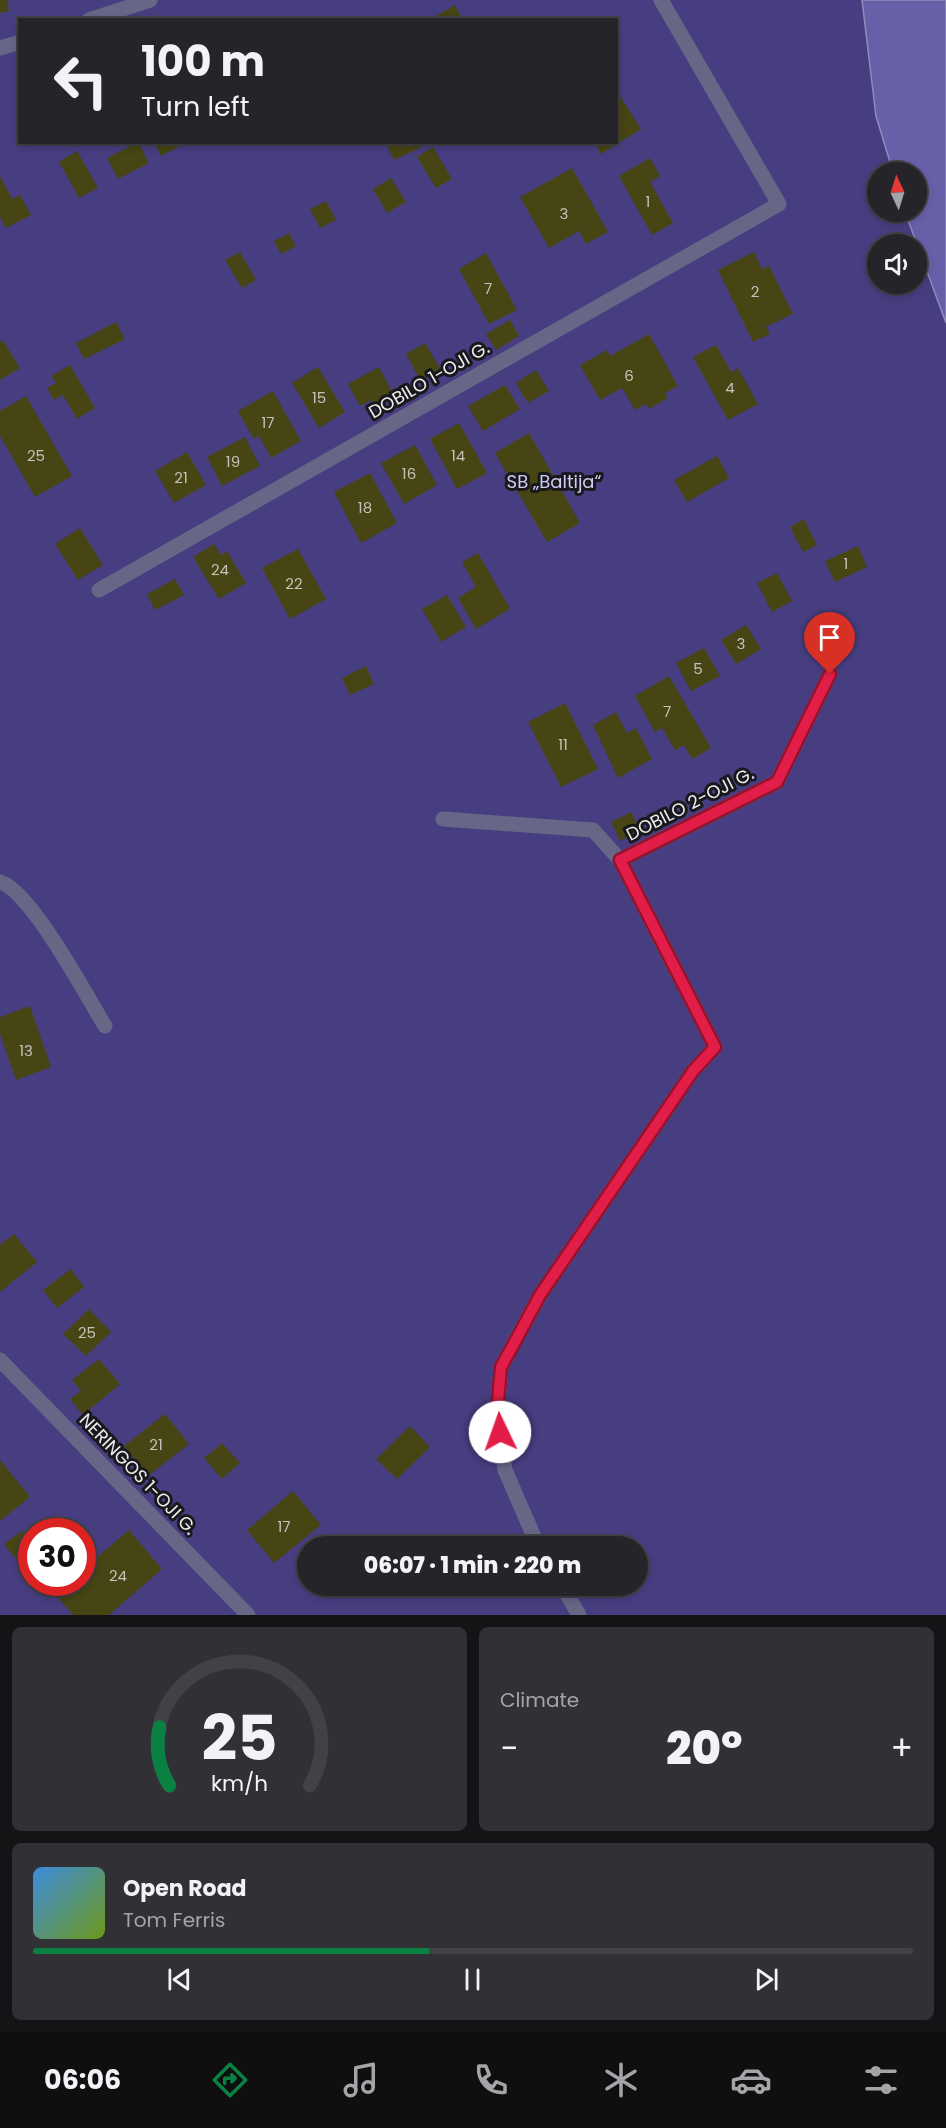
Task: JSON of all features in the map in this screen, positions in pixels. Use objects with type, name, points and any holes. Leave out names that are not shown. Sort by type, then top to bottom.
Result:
[{"type":"street","points":[[95,18],[150,0]]},
{"type":"street","name":"DOBILO 1-OJI G.","points":[[99,590],[778,204],[661,0]]},
{"type":"street","points":[[0,48],[18,43]]},
{"type":"street","name":"DOBILO 2-OJI G.","points":[[442,819],[593,830],[620,860],[777,782],[830,674]]},
{"type":"street","points":[[534,1536],[505,1470],[497,1412],[501,1367],[540,1295],[693,1071],[715,1047],[620,860]]},
{"type":"street","points":[[0,882],[8,884],[30,906],[105,1026]]},
{"type":"street","name":"NERINGOS 1-OJI G.","points":[[0,1360],[248,1615]]},
{"type":"street","points":[[568,1596],[579,1615]]},
{"type":"green space","name":"SB „Baltija“","points":[[0,0],[862,0],[876,116],[890,162],[867,162],[867,222],[908,222],[912,234],[867,234],[867,294],[927,294],[927,275],[946,323],[946,1615],[0,1615]]},
{"type":"shaded area","points":[[862,0],[946,0],[946,323],[927,272],[927,234],[913,234],[909,222],[927,222],[927,162],[890,162],[876,116]]},
{"type":"building","points":[[0,0],[7,0],[9,11],[0,13]]},
{"type":"building","points":[[455,5],[462,18],[433,18]]},
{"type":"building","points":[[618,93],[641,129],[618,143]]},
{"type":"building","points":[[134,144],[139,144],[149,163],[118,179],[107,158]]},
{"type":"building","points":[[155,144],[184,144],[161,156]]},
{"type":"building","points":[[386,144],[424,144],[424,146],[394,160]]},
{"type":"building","points":[[595,144],[617,144],[601,154]]},
{"type":"building","points":[[433,147],[452,179],[436,188],[417,157]]},
{"type":"building","points":[[77,151],[98,188],[79,198],[59,162]]},
{"type":"building","points":[[650,158],[660,176],[650,182],[673,223],[652,235],[619,176]]},
{"type":"building","points":[[572,168],[608,232],[586,244],[579,231],[549,248],[520,197]]},
{"type":"building","points":[[0,176],[12,199],[20,195],[31,215],[6,228],[0,217]]},
{"type":"building","points":[[391,178],[406,202],[387,213],[373,189]]},
{"type":"building","points":[[326,201],[336,220],[320,228],[310,209]]},
{"type":"building","points":[[289,233],[296,246],[281,254],[274,241]]},
{"type":"building","points":[[240,252],[256,280],[242,288],[225,260]]},
{"type":"building","points":[[754,252],[762,269],[769,266],[793,314],[766,327],[770,334],[753,342],[718,270]]},
{"type":"building","points":[[486,253],[517,310],[489,324],[459,269]]},
{"type":"building","points":[[510,320],[519,336],[496,350],[486,334]]},
{"type":"building","points":[[116,322],[125,339],[84,359],[76,343]]},
{"type":"building","points":[[649,334],[678,386],[665,393],[668,398],[649,409],[646,404],[635,410],[622,388],[600,400],[580,365],[607,350],[610,356]]},
{"type":"building","points":[[3,340],[20,368],[0,380],[0,342]]},
{"type":"building","points":[[425,343],[441,370],[420,380],[406,354]]},
{"type":"building","points":[[716,345],[731,372],[738,368],[758,404],[728,420],[693,357]]},
{"type":"building","points":[[70,365],[95,408],[77,419],[63,395],[54,400],[47,388],[56,383],[51,376]]},
{"type":"building","points":[[318,367],[345,412],[319,428],[292,383]]},
{"type":"building","points":[[379,367],[394,396],[375,406],[371,400],[360,406],[348,384]]},
{"type":"building","points":[[536,370],[549,391],[528,403],[516,383]]},
{"type":"building","points":[[505,385],[520,409],[483,431],[468,406]]},
{"type":"building","points":[[273,391],[301,441],[271,458],[259,436],[254,439],[238,411]]},
{"type":"building","points":[[26,396],[72,476],[35,497],[0,436],[0,411]]},
{"type":"building","points":[[459,423],[487,473],[457,489],[430,439]]},
{"type":"building","points":[[529,433],[580,523],[547,542],[495,453]]},
{"type":"building","points":[[245,437],[260,466],[222,486],[207,457]]},
{"type":"building","points":[[415,445],[437,485],[404,504],[381,463]]},
{"type":"building","points":[[187,452],[206,485],[174,503],[155,471]]},
{"type":"building","points":[[717,456],[729,478],[687,502],[674,480]]},
{"type":"building","points":[[370,473],[397,523],[361,543],[334,492]]},
{"type":"building","points":[[804,519],[817,545],[803,552],[790,527]]},
{"type":"building","points":[[80,528],[103,565],[78,580],[55,544]]},
{"type":"building","points":[[214,544],[221,555],[227,551],[246,583],[219,599],[193,557]]},
{"type":"building","points":[[858,546],[867,567],[835,582],[825,561]]},
{"type":"building","points":[[298,549],[326,599],[290,619],[262,568]]},
{"type":"building","points":[[478,553],[510,609],[476,629],[458,598],[476,587],[462,562]]},
{"type":"building","points":[[777,573],[792,601],[772,612],[757,583]]},
{"type":"building","points":[[175,579],[184,595],[155,610],[147,594]]},
{"type":"building","points":[[447,595],[466,627],[441,642],[422,609]]},
{"type":"building","points":[[746,625],[761,649],[736,664],[721,640]]},
{"type":"building","points":[[704,648],[720,676],[691,691],[676,663]]},
{"type":"building","points":[[366,666],[374,684],[350,695],[342,678]]},
{"type":"building","points":[[669,676],[711,748],[692,759],[684,745],[675,750],[662,728],[655,732],[635,696]]},
{"type":"building","points":[[565,703],[598,769],[561,787],[528,722]]},
{"type":"building","points":[[616,712],[627,733],[636,728],[652,759],[618,778],[593,725]]},
{"type":"building","points":[[631,812],[641,831],[620,841],[611,822]]},
{"type":"building","points":[[30,1006],[51,1067],[16,1080],[0,1034],[0,1017]]},
{"type":"building","points":[[14,1234],[37,1262],[0,1292],[0,1245]]},
{"type":"building","points":[[71,1269],[84,1287],[57,1308],[43,1290]]},
{"type":"building","points":[[89,1309],[111,1332],[86,1356],[63,1334]]},
{"type":"building","points":[[99,1359],[120,1384],[83,1415],[70,1399],[81,1391],[72,1380]]},
{"type":"building","points":[[165,1414],[189,1444],[148,1476],[124,1446]]},
{"type":"building","points":[[410,1426],[430,1447],[397,1479],[376,1459]]},
{"type":"building","points":[[222,1443],[240,1463],[222,1479],[204,1458]]},
{"type":"building","points":[[0,1460],[30,1497],[0,1521]]},
{"type":"building","points":[[293,1491],[321,1525],[307,1536],[297,1536],[297,1544],[274,1563],[247,1530]]},
{"type":"building","points":[[129,1530],[162,1569],[109,1615],[73,1615],[57,1596],[96,1596],[96,1558]]},
{"type":"building","points":[[18,1534],[18,1554],[14,1557],[4,1544]]},
{"type":"route","points":[[500,1432],[497,1412],[501,1367],[540,1295],[693,1071],[715,1047],[620,860],[777,782],[830,674]]}]
